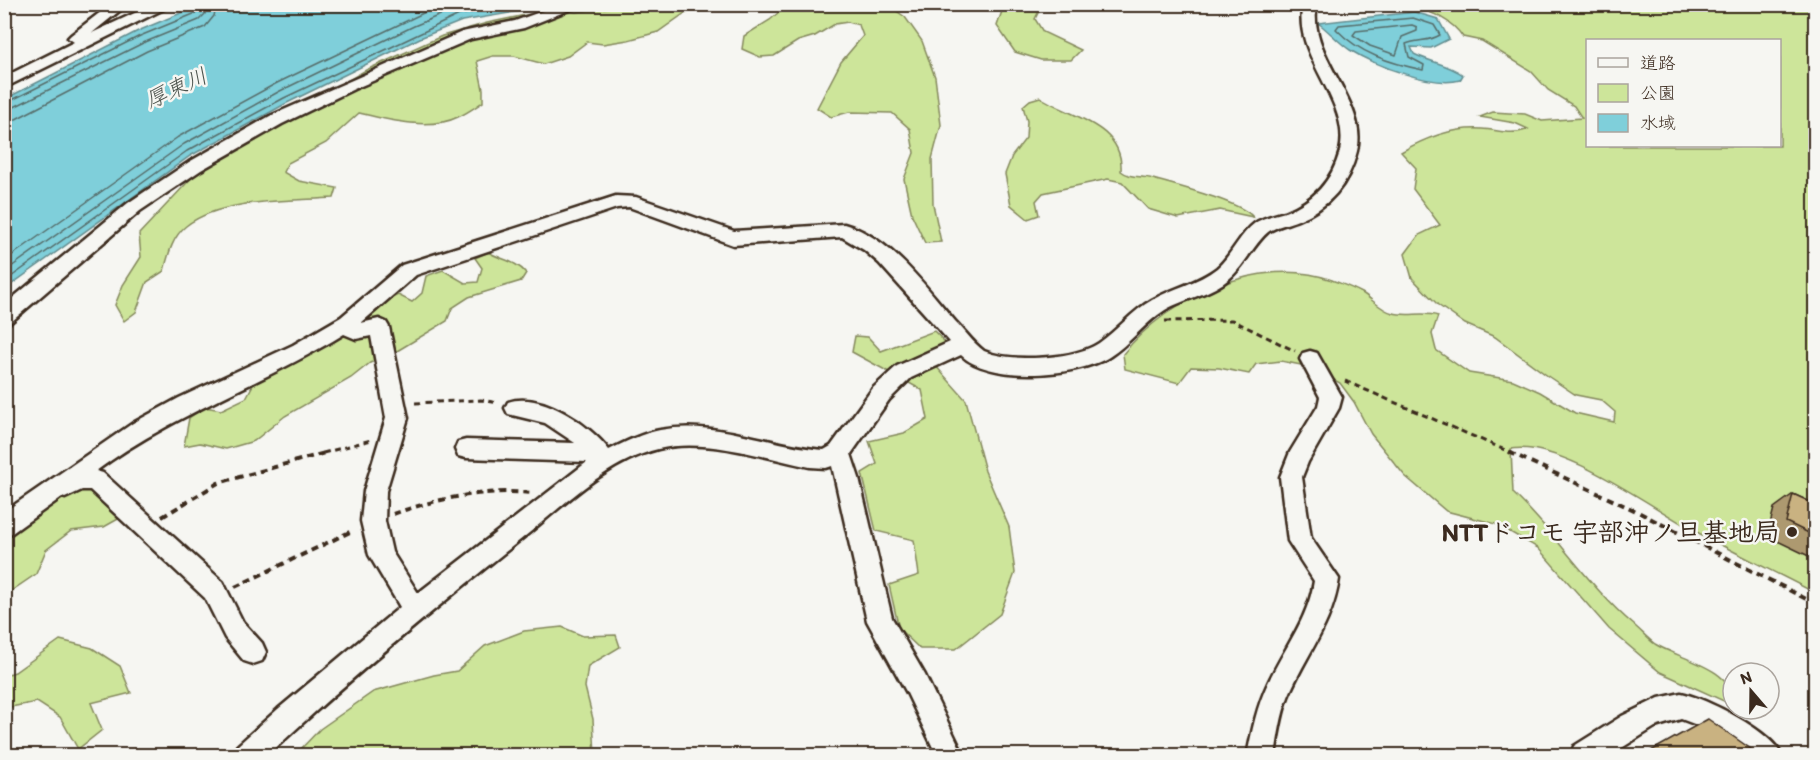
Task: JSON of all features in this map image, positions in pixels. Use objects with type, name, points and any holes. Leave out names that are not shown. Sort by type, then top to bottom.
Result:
[{"type":"street","points":[[32,69],[35,64],[122,4]]},
{"type":"street","points":[[4,83],[167,4]]},
{"type":"street","points":[[4,317],[134,207],[195,165],[276,120],[467,35],[528,22],[577,4]]},
{"type":"street","points":[[4,526],[141,429],[187,404],[300,351],[348,322],[409,270],[607,205],[630,201],[733,238],[844,230],[858,234],[907,279],[977,357],[999,365],[1044,364],[1092,356],[1111,345],[1149,311],[1222,274],[1264,226],[1306,211],[1324,201],[1334,186],[1349,148],[1348,121],[1316,48],[1305,7]]},
{"type":"street","points":[[348,322],[351,329],[356,331],[379,327],[397,418],[375,491],[373,520],[381,555],[416,610]]},
{"type":"street","points":[[466,449],[602,457],[659,439],[682,436],[826,459],[840,453],[880,394],[904,372],[964,345]]},
{"type":"street","points":[[1261,756],[1277,693],[1303,648],[1326,598],[1327,579],[1300,541],[1291,477],[1298,459],[1328,408],[1331,397],[1310,359]]},
{"type":"street","points":[[516,408],[529,408],[568,426],[594,446],[602,457]]},
{"type":"street","points":[[840,453],[848,478],[880,621],[916,684],[951,756]]},
{"type":"street","points":[[247,756],[306,699],[589,472],[602,457]]},
{"type":"street","points":[[45,495],[56,494],[79,480],[95,480],[214,590],[234,630],[253,652]]},
{"type":"street","points":[[1584,756],[1662,709],[1682,706],[1709,717],[1769,756]]},
{"type":"path","points":[[1139,321],[1232,320],[1310,359]]},
{"type":"path","points":[[1340,378],[1490,443],[1634,510],[1815,604]]},
{"type":"path","points":[[395,402],[423,404],[481,400],[516,408]]},
{"type":"path","points":[[145,527],[218,483],[392,436]]},
{"type":"green space","points":[[626,5],[726,5],[685,13],[658,32],[628,40],[603,44],[587,42],[568,56],[544,64],[514,56],[493,56],[477,61],[483,89],[483,102],[447,121],[409,123],[359,113],[326,143],[288,163],[283,172],[299,181],[337,188],[334,198],[257,203],[218,210],[201,217],[181,230],[171,247],[164,271],[147,282],[136,312],[124,321],[115,305],[123,285],[141,257],[139,234],[198,171],[366,70],[442,36],[487,23],[555,9],[576,12]]},
{"type":"green space","points":[[787,5],[888,5],[905,17],[922,41],[935,77],[941,125],[932,159],[933,204],[941,242],[925,243],[912,215],[904,179],[914,153],[910,129],[892,113],[849,112],[831,117],[817,108],[841,62],[863,36],[859,25],[848,22],[835,24],[815,36],[798,41],[774,56],[760,57],[742,49],[744,36],[770,20]]},
{"type":"green space","points":[[1004,5],[1042,5],[1035,19],[1043,32],[1081,50],[1071,60],[1041,60],[1015,52],[997,26]]},
{"type":"green space","points":[[1410,5],[1815,5],[1815,593],[1693,530],[1629,491],[1578,464],[1554,454],[1531,449],[1511,449],[1513,493],[1544,525],[1601,593],[1650,640],[1702,665],[1721,678],[1721,700],[1660,672],[1609,629],[1538,548],[1496,524],[1446,511],[1405,476],[1371,434],[1354,402],[1340,383],[1311,367],[1281,361],[1256,364],[1249,374],[1219,368],[1191,367],[1179,383],[1125,369],[1123,354],[1142,333],[1190,299],[1218,286],[1247,277],[1276,273],[1304,273],[1355,289],[1389,312],[1438,316],[1432,334],[1436,350],[1469,373],[1513,380],[1540,392],[1575,413],[1614,422],[1615,412],[1601,400],[1576,395],[1495,337],[1465,324],[1438,305],[1412,278],[1405,254],[1419,235],[1440,225],[1413,189],[1416,168],[1401,152],[1430,138],[1461,130],[1482,129],[1511,132],[1528,129],[1515,123],[1480,117],[1493,112],[1525,114],[1542,121],[1582,118],[1574,106],[1548,90],[1531,71],[1482,41],[1463,37],[1446,20]]},
{"type":"green space","points":[[1040,97],[1093,124],[1105,133],[1114,143],[1120,155],[1121,171],[1132,176],[1149,178],[1206,195],[1246,211],[1253,217],[1220,210],[1178,218],[1148,209],[1122,182],[1108,179],[1043,193],[1036,201],[1039,215],[1028,219],[1011,205],[1005,174],[1012,156],[1026,138],[1027,121],[1023,106],[1030,100]]},
{"type":"green space","points":[[488,252],[522,269],[526,273],[521,281],[469,297],[452,308],[447,321],[397,351],[370,363],[351,378],[285,416],[254,441],[226,449],[200,443],[184,446],[189,418],[205,407],[221,410],[246,398],[255,381],[377,305],[398,295],[412,302],[422,293],[426,276],[443,270],[465,283],[478,282],[482,268],[475,258]]},
{"type":"green space","points":[[934,331],[946,343],[926,355],[966,400],[985,471],[1009,527],[1015,573],[1000,614],[956,649],[920,649],[899,629],[889,585],[919,575],[914,540],[876,531],[862,473],[877,464],[869,441],[904,433],[928,419],[922,390],[852,352],[855,336],[868,337],[881,351]]},
{"type":"green space","points":[[72,489],[92,491],[120,518],[104,527],[71,531],[46,550],[36,574],[5,595],[5,534]]},
{"type":"green space","points":[[562,627],[583,636],[616,635],[620,647],[588,666],[585,687],[593,719],[595,755],[295,755],[320,729],[373,692],[457,671],[485,646],[524,631]]},
{"type":"green space","points":[[60,640],[92,648],[120,666],[131,693],[91,703],[102,730],[78,749],[60,717],[37,702],[5,708],[5,675],[15,672]]},
{"type":"water","name":"厚東川","points":[[200,5],[556,5],[462,21],[420,38],[287,103],[190,156],[5,289],[5,99],[138,31]]},
{"type":"water","points":[[1414,12],[1438,19],[1449,39],[1431,48],[1411,47],[1414,54],[1458,72],[1463,75],[1460,80],[1435,81],[1388,68],[1350,50],[1318,23]]},
{"type":"building","points":[[1793,494],[1815,504],[1815,536],[1786,522]]},
{"type":"building","points":[[1708,719],[1761,756],[1642,756]]},
{"type":"place","name":"NTTドコモ 宇部沖ノ旦基地局","points":[[1792,532]]}]
